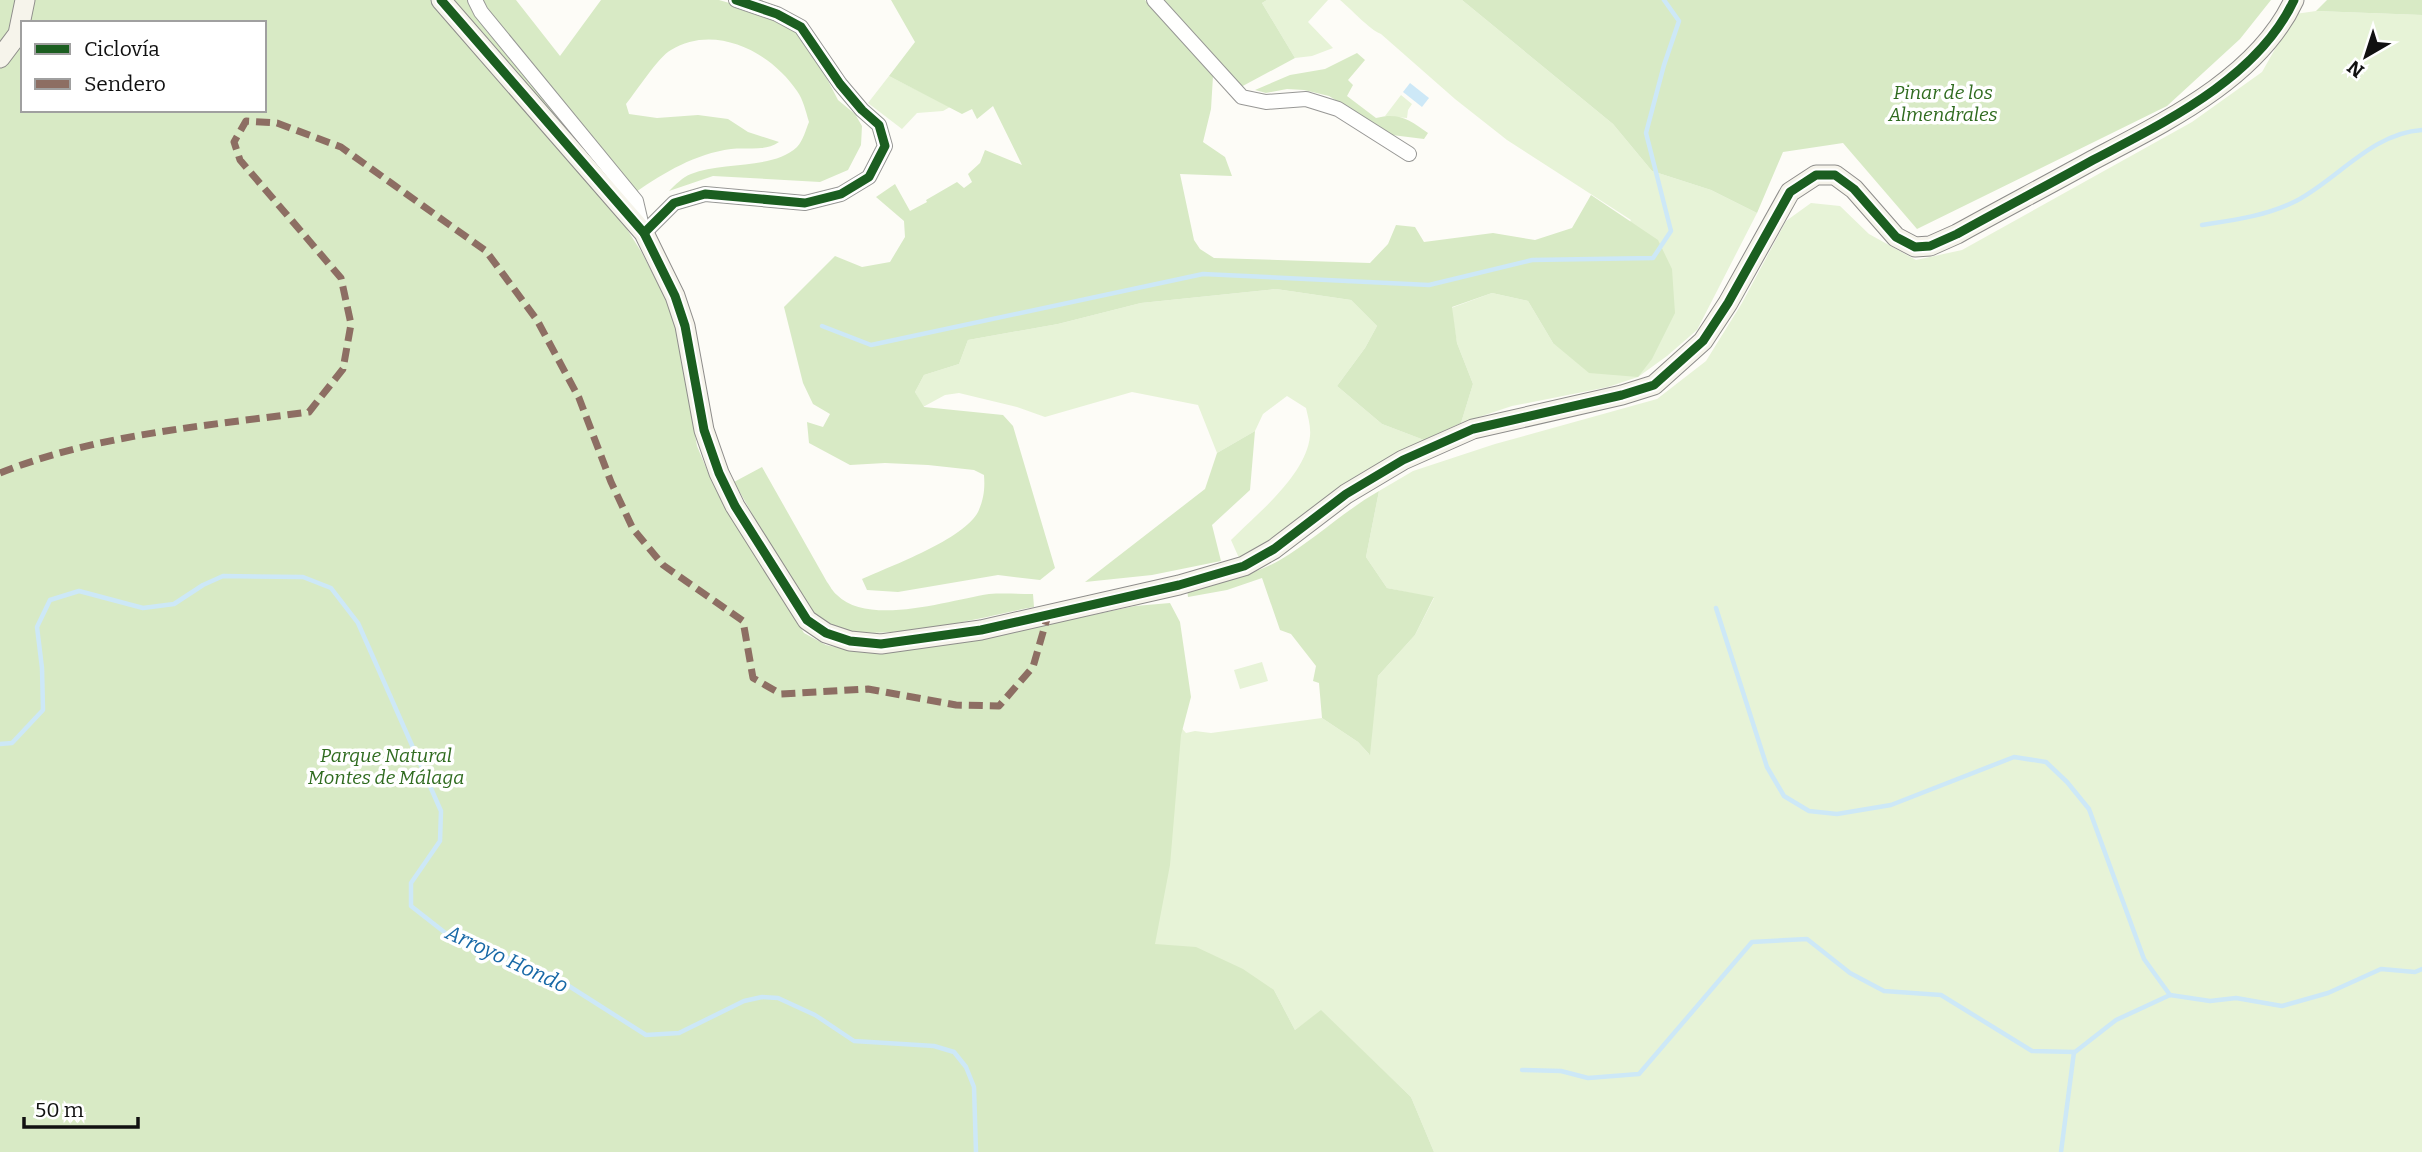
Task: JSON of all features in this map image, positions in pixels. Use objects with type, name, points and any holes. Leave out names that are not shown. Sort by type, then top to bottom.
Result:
[{"type":"main road","points":[[0,58],[18,34],[24,0]]},
{"type":"main road","points":[[441,0],[644,233],[675,296],[685,326],[704,430],[719,473],[735,506],[807,620],[826,633],[850,641],[881,644],[969,632],[1173,587],[1244,566],[1274,549],[1346,494],[1403,460],[1473,429],[1622,395],[1654,385],[1703,341],[1728,303],[1790,192],[1816,175],[1835,175],[1854,189],[1896,237],[1915,247],[1930,246],[2198,103],[2243,67],[2274,32],[2289,12],[2294,0]]},
{"type":"street","points":[[475,0],[481,12],[636,201],[644,233]]},
{"type":"street","points":[[644,233],[674,203],[705,194],[805,203],[841,194],[869,177],[885,146],[879,125],[840,84],[801,27],[777,14],[736,0]]},
{"type":"street","points":[[1154,0],[1242,97],[1266,102],[1306,99],[1338,109],[1409,154]]},
{"type":"green space","name":"Parque Natural Montes de Málaga","points":[[0,0],[467,0],[478,19],[630,202],[620,218],[642,253],[674,315],[697,446],[712,482],[804,633],[826,645],[859,652],[899,650],[1016,631],[1135,606],[1170,603],[1180,622],[1191,697],[1181,735],[1170,865],[1155,944],[1196,947],[1243,969],[1274,990],[1295,1030],[1321,1010],[1411,1097],[1434,1152],[0,1152]]},
{"type":"green space","points":[[483,0],[516,0],[560,56],[601,0],[719,0],[764,13],[795,32],[823,71],[838,100],[855,114],[862,126],[861,145],[848,170],[820,182],[713,176],[669,191],[685,177],[703,170],[761,162],[787,154],[797,147],[809,122],[797,91],[773,64],[741,46],[723,41],[688,42],[671,50],[654,67],[626,104],[629,114],[657,118],[698,115],[728,119],[748,132],[779,142],[762,148],[731,149],[705,155],[669,171],[636,192],[495,21]]},
{"type":"green space","points":[[891,0],[1145,0],[1213,76],[1211,109],[1203,142],[1225,157],[1232,176],[1180,174],[1194,240],[1200,249],[1214,258],[1370,263],[1388,244],[1396,225],[1415,227],[1424,242],[1493,233],[1535,240],[1572,228],[1591,195],[1658,240],[1672,269],[1675,313],[1652,359],[1638,377],[1589,373],[1553,343],[1528,301],[1492,293],[1452,307],[1457,343],[1473,384],[1461,423],[1424,440],[1382,424],[1337,386],[1365,348],[1377,326],[1351,300],[1276,289],[1141,303],[1058,324],[968,340],[959,364],[924,375],[915,392],[924,407],[1003,415],[1013,426],[1055,568],[1040,580],[998,575],[898,592],[867,590],[862,579],[926,551],[970,522],[982,503],[984,475],[974,470],[928,465],[850,465],[809,443],[807,422],[823,427],[830,414],[813,404],[803,383],[784,307],[835,256],[862,267],[890,262],[905,237],[904,221],[876,197],[895,184],[910,211],[957,182],[964,188],[972,182],[968,174],[980,163],[985,150],[1022,165],[993,106],[977,119],[972,109],[962,114],[889,76],[915,42]]},
{"type":"green space","points":[[1163,0],[1267,0],[1262,3],[1295,58],[1239,88]]},
{"type":"green space","points":[[1267,0],[1328,0],[1308,22],[1333,48],[1312,56],[1295,58],[1262,3]]},
{"type":"green space","points":[[1340,0],[1462,0],[1613,124],[1652,171],[1711,190],[1757,213],[1697,330],[1638,377],[1608,387],[1512,406],[1461,423],[1473,384],[1457,343],[1451,308],[1492,293],[1528,301],[1553,343],[1631,220],[1507,140]]},
{"type":"green space","name":"Pinar de los Almendrales","points":[[1462,0],[2271,0],[2240,39],[2167,106],[1917,229],[1843,143],[1783,152],[1757,213],[1711,190],[1652,171],[1613,124]]},
{"type":"green space","points":[[2327,0],[2422,0],[2422,15],[2316,11]]},
{"type":"green space","points":[[2316,11],[2422,15],[2422,1152],[1434,1152],[1411,1097],[1321,1011],[1295,1030],[1274,990],[0,1152],[0,83],[21,108],[21,112],[266,112],[809,697],[1137,677],[1186,733],[1211,733],[1322,718],[1358,742],[1369,754],[1378,676],[1415,635],[1434,598],[1387,588],[1366,557],[1379,491],[1413,471],[1495,444],[1657,399],[1706,361],[1742,303],[1786,221],[1811,203],[1840,206],[1869,234],[1916,260],[1962,250],[2192,122],[2262,72],[2295,14]]},
{"type":"green space","points":[[1357,53],[1365,60],[1348,80],[1353,85],[1347,96],[1376,118],[1391,116],[1410,121],[1428,133],[1424,139],[1392,135],[1329,96],[1304,90],[1287,89],[1266,93],[1255,90],[1290,75],[1325,69]]},
{"type":"green space","points":[[889,76],[950,107],[943,111],[917,113],[902,129],[868,103]]},
{"type":"green space","points":[[1401,95],[1412,104],[1407,118],[1385,116]]},
{"type":"green space","points":[[1276,289],[1351,300],[1377,326],[1365,348],[1337,386],[1382,424],[1424,440],[1361,473],[1272,540],[1239,558],[1231,540],[1279,492],[1300,465],[1307,451],[1310,433],[1306,408],[1287,396],[1263,414],[1255,431],[1217,453],[1198,405],[1132,392],[1045,417],[1017,407],[959,393],[945,395],[923,407],[915,392],[924,375],[959,364],[968,340],[1058,324],[1141,303]]},
{"type":"green space","points":[[1255,431],[1250,490],[1212,525],[1221,561],[1152,575],[1085,582],[1205,489],[1217,453]]},
{"type":"green space","points":[[762,467],[827,582],[836,594],[851,604],[869,609],[910,609],[989,594],[1033,594],[1034,607],[923,629],[891,632],[862,632],[838,628],[819,619],[797,592],[734,482]]},
{"type":"green space","points":[[1379,491],[1366,557],[1387,588],[1434,597],[1415,635],[1378,676],[1370,755],[1358,742],[1322,718],[1319,683],[1313,681],[1316,666],[1291,634],[1280,630],[1262,578],[1227,590],[1188,597],[1187,589],[1235,578],[1269,566]]},
{"type":"green space","points":[[1262,662],[1268,681],[1240,689],[1234,670]]},
{"type":"water","points":[[1410,83],[1429,98],[1422,107],[1403,92]]},
{"type":"waterway","points":[[822,326],[871,345],[1203,274],[1429,285],[1532,260],[1653,258],[1671,231],[1646,133],[1679,21],[1664,0]]},
{"type":"waterway","points":[[2202,225],[2250,217],[2285,206],[2311,192],[2356,158],[2387,139],[2422,130]]},
{"type":"waterway","name":"Arroyo Hondo","points":[[0,744],[12,743],[43,710],[37,627],[50,600],[79,591],[143,608],[174,604],[203,585],[223,576],[303,577],[331,588],[358,623],[441,811],[440,841],[411,883],[411,906],[448,935],[550,974],[646,1035],[679,1033],[744,1001],[762,997],[778,998],[815,1015],[854,1041],[934,1046],[954,1052],[966,1067],[974,1087],[976,1152]]},
{"type":"waterway","points":[[1716,608],[1767,767],[1784,796],[1809,811],[1837,814],[1891,805],[2014,757],[2046,762],[2089,809],[2144,959],[2170,995]]},
{"type":"waterway","points":[[1522,1070],[1561,1071],[1588,1078],[1639,1074],[1752,942],[1807,939],[1850,973],[1884,991],[1941,995],[2032,1051],[2075,1052],[2116,1020],[2170,995],[2210,1001],[2236,998],[2282,1006],[2328,993],[2381,969],[2415,972],[2422,969]]},
{"type":"waterway","points":[[2061,1152],[2074,1052]]},
{"type":"marked path","points":[[0,473],[37,460],[113,440],[309,412],[343,369],[351,324],[341,278],[240,160],[234,142],[246,121],[277,123],[341,147],[486,251],[537,320],[579,398],[611,482],[633,529],[663,565],[743,621],[753,678],[781,694],[868,689],[956,705],[999,706],[1033,667],[1048,615]]},
{"type":"cycle path","points":[[441,0],[644,233],[675,296],[685,326],[704,430],[719,473],[735,506],[807,620],[826,633],[850,641],[881,644],[981,630],[1179,585],[1244,566],[1274,549],[1346,494],[1403,460],[1473,429],[1622,395],[1654,385],[1703,341],[1728,303],[1790,192],[1816,175],[1835,175],[1854,189],[1896,237],[1915,247],[1930,246],[2150,130],[2207,95],[2258,53],[2278,28],[2294,0]]},
{"type":"cycle path","points":[[644,233],[674,203],[705,194],[805,203],[841,194],[869,177],[885,146],[879,125],[840,84],[801,27],[777,14],[736,0]]}]
